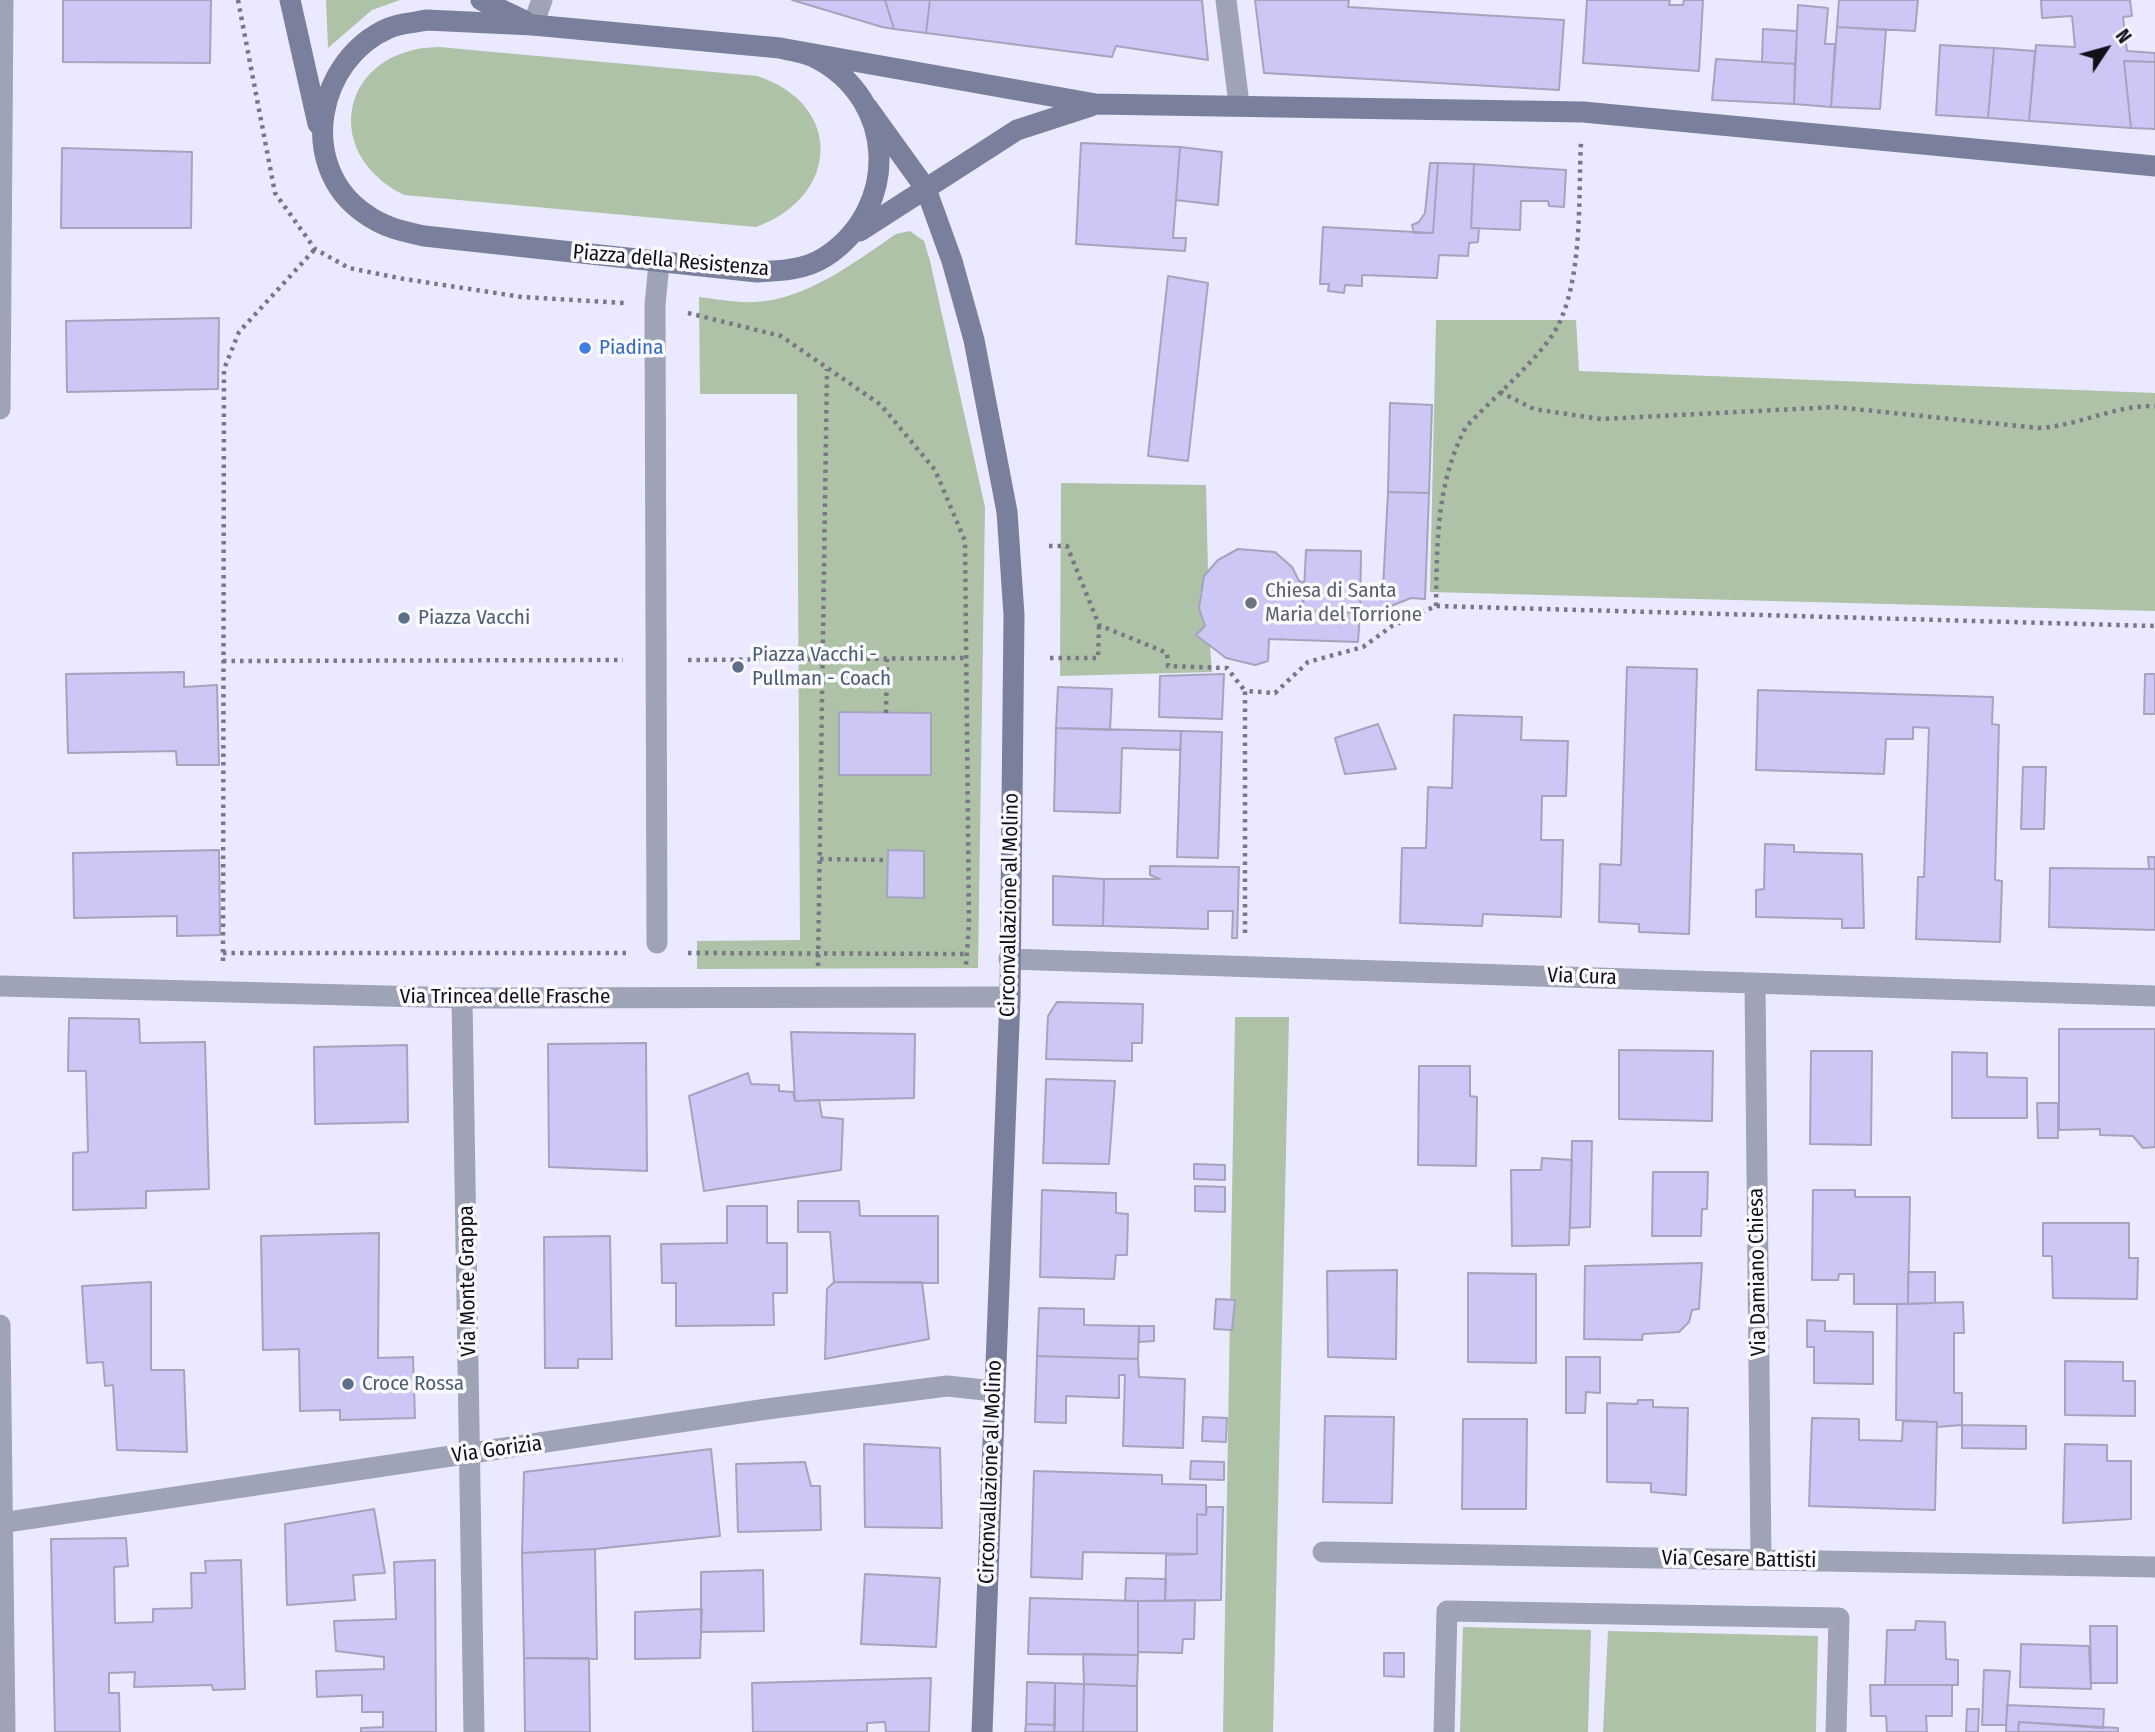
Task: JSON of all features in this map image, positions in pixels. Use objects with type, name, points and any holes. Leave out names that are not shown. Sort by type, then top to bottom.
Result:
[{"type":"street","points":[[0,409],[3,0]]},
{"type":"street","points":[[290,0],[324,152]]},
{"type":"street","points":[[481,0],[533,25],[542,0]]},
{"type":"street","points":[[1226,0],[1240,104]]},
{"type":"street","name":"Piazza della Resistenza","points":[[426,20],[533,25],[780,48],[816,57],[845,78],[867,107],[879,142],[879,179],[869,210],[849,238],[823,258],[791,270],[757,272],[424,236],[391,229],[362,212],[338,185],[324,152],[323,106],[336,74],[358,47],[390,27],[426,20]]},
{"type":"street","points":[[780,48],[1096,104],[1240,104],[1583,112],[2155,166]]},
{"type":"street","points":[[849,238],[1017,131],[1096,104]]},
{"type":"street","name":"Circonvallazione al Molino","points":[[867,107],[926,189],[951,261],[974,340],[1007,512],[1014,615],[1010,997],[982,1732]]},
{"type":"street","points":[[657,943],[655,305],[659,262]]},
{"type":"street","name":"Via Cura","points":[[1009,959],[2155,996]]},
{"type":"street","name":"Via Damiano Chiesa","points":[[1755,983],[1761,1560]]},
{"type":"street","name":"Via Trincea delle Frasche","points":[[0,986],[462,998],[1010,997]]},
{"type":"street","name":"Via Monte Grappa","points":[[462,998],[474,1732]]},
{"type":"street","points":[[0,1325],[5,1732]]},
{"type":"street","name":"Via Gorizia","points":[[1,1522],[767,1409],[947,1386],[994,1391]]},
{"type":"street","name":"Via Cesare Battisti","points":[[1323,1552],[2155,1567]]},
{"type":"street","points":[[1444,1732],[1447,1611],[1840,1610],[1836,1732]]},
{"type":"path","points":[[238,0],[275,193],[315,249],[349,268],[404,279],[522,297],[655,305],[781,336],[881,405],[935,470],[965,541],[967,954],[964,997]]},
{"type":"path","points":[[1436,606],[1441,503],[1447,471],[1466,427],[1552,335],[1568,305],[1575,248],[1583,112]]},
{"type":"path","points":[[223,993],[225,369],[239,332],[315,249]]},
{"type":"path","points":[[818,996],[827,368]]},
{"type":"path","points":[[1500,392],[1534,408],[1625,419],[1777,408],[1835,407],[2038,428],[2063,427],[2113,409],[2155,406]]},
{"type":"path","points":[[1049,546],[1067,546],[1100,625],[1098,658],[1050,658]]},
{"type":"path","points":[[1245,691],[1275,693],[1308,662],[1363,647],[1392,626],[1436,606],[2155,626]]},
{"type":"path","points":[[1100,625],[1167,653],[1168,666],[1227,668],[1245,691],[1245,938]]},
{"type":"path","points":[[223,661],[967,658]]},
{"type":"path","points":[[886,713],[887,659]]},
{"type":"path","points":[[820,859],[888,860]]},
{"type":"path","points":[[223,953],[629,953]]},
{"type":"path","points":[[684,953],[967,954]]},
{"type":"green space","points":[[326,0],[400,0],[372,10],[328,48]]},
{"type":"green space","points":[[439,47],[757,76],[785,89],[805,107],[817,128],[821,151],[816,173],[804,195],[784,213],[756,227],[404,195],[377,176],[360,154],[352,130],[353,105],[363,83],[381,64],[406,52]]},
{"type":"green space","points":[[910,231],[924,241],[930,261],[985,507],[978,968],[697,969],[697,941],[800,940],[797,394],[700,394],[699,297],[754,302],[773,300],[829,278],[896,234]]},
{"type":"green space","points":[[1436,320],[1576,320],[1579,371],[2155,393],[2155,611],[1430,592]]},
{"type":"green space","points":[[1061,483],[1206,485],[1208,572],[1200,593],[1199,608],[1210,646],[1212,672],[1060,676]]},
{"type":"green space","points":[[1235,1017],[1289,1017],[1273,1732],[1223,1732]]},
{"type":"green space","points":[[1463,1627],[1591,1630],[1588,1732],[1460,1732]]},
{"type":"green space","points":[[1608,1631],[1818,1636],[1816,1732],[1603,1732]]},
{"type":"building","points":[[63,0],[211,0],[210,63],[63,62]]},
{"type":"building","points":[[792,0],[885,0],[894,29],[882,27]]},
{"type":"building","points":[[885,0],[930,0],[926,33],[894,29]]},
{"type":"building","points":[[930,0],[1202,0],[1208,60],[1116,46],[1112,57],[926,33]]},
{"type":"building","points":[[1255,0],[1349,0],[1348,7],[1564,20],[1559,90],[1264,73]]},
{"type":"building","points":[[1587,0],[1670,0],[1669,5],[1683,5],[1684,0],[1703,0],[1699,71],[1583,63]]},
{"type":"building","points":[[1839,0],[1918,0],[1915,31],[1837,27]]},
{"type":"building","points":[[2041,0],[2130,0],[2132,16],[2123,17],[2127,51],[2155,53],[2155,62],[2124,61],[2131,128],[2029,121],[2036,45],[2075,47],[2072,16],[2042,18]]},
{"type":"building","points":[[1798,5],[1828,8],[1825,44],[1835,44],[1831,107],[1794,104]]},
{"type":"building","points":[[1837,27],[1886,30],[1880,109],[1831,107]]},
{"type":"building","points":[[1763,29],[1797,31],[1795,64],[1762,62]]},
{"type":"building","points":[[1940,45],[1994,48],[1988,118],[1936,115]]},
{"type":"building","points":[[1994,48],[2035,51],[2029,121],[1988,118]]},
{"type":"building","points":[[1716,59],[1795,64],[1794,104],[1712,100]]},
{"type":"building","points":[[2124,61],[2155,62],[2155,129],[2131,128]]},
{"type":"building","points":[[1081,143],[1180,147],[1173,238],[1186,238],[1185,251],[1076,244]]},
{"type":"building","points":[[1180,147],[1222,152],[1218,205],[1176,200]]},
{"type":"building","points":[[62,148],[192,152],[191,228],[61,228]]},
{"type":"building","points":[[1430,163],[1438,163],[1433,233],[1414,233],[1412,225],[1419,222],[1425,213]]},
{"type":"building","points":[[1438,163],[1474,164],[1471,228],[1479,228],[1478,242],[1469,243],[1468,256],[1439,255],[1437,278],[1362,275],[1362,286],[1345,285],[1344,293],[1328,291],[1329,284],[1320,284],[1323,227],[1433,233]]},
{"type":"building","points":[[1474,164],[1566,170],[1564,207],[1549,206],[1548,201],[1521,201],[1520,230],[1471,228]]},
{"type":"building","points":[[1168,276],[1208,283],[1188,461],[1148,456]]},
{"type":"building","points":[[219,318],[218,389],[67,392],[66,321]]},
{"type":"building","points":[[1390,403],[1432,405],[1429,493],[1388,492]]},
{"type":"building","points":[[1388,492],[1429,493],[1425,599],[1411,598],[1386,608],[1360,609],[1361,590],[1383,588]]},
{"type":"building","name":"Chiesa di Santa Maria del Torrione","points":[[1238,549],[1275,552],[1292,567],[1299,581],[1303,582],[1303,611],[1360,613],[1358,642],[1269,639],[1268,661],[1255,665],[1226,658],[1196,635],[1205,626],[1199,608],[1204,576],[1218,560]]},
{"type":"building","points":[[1306,550],[1361,551],[1360,613],[1303,611]]},
{"type":"building","points":[[1627,667],[1697,669],[1689,934],[1639,932],[1639,924],[1599,922],[1600,864],[1621,865]]},
{"type":"building","points":[[184,672],[184,687],[217,685],[219,765],[177,765],[176,751],[68,753],[66,674]]},
{"type":"building","points":[[1224,674],[1222,719],[1159,717],[1160,676]]},
{"type":"building","points":[[2145,674],[2155,674],[2155,714],[2144,714]]},
{"type":"building","points":[[1058,687],[1112,689],[1110,730],[1056,728]]},
{"type":"building","points":[[1758,690],[1993,697],[1992,724],[1999,725],[1995,880],[2002,881],[2000,942],[1916,939],[1918,877],[1924,877],[1929,728],[1913,727],[1913,739],[1886,739],[1884,774],[1756,770]]},
{"type":"building","points":[[839,712],[931,713],[931,775],[839,775]]},
{"type":"building","points":[[1454,715],[1522,717],[1521,740],[1568,741],[1566,796],[1542,796],[1541,840],[1563,840],[1561,917],[1483,914],[1482,926],[1400,923],[1402,848],[1426,848],[1428,787],[1452,788]]},
{"type":"building","points":[[1378,724],[1396,769],[1345,774],[1335,738]]},
{"type":"building","points":[[1056,728],[1181,731],[1180,750],[1122,748],[1120,813],[1054,811]]},
{"type":"building","points":[[1181,731],[1222,732],[1218,858],[1177,857]]},
{"type":"building","points":[[2023,767],[2046,767],[2044,829],[2021,829]]},
{"type":"building","points":[[1765,844],[1794,845],[1794,852],[1862,854],[1864,928],[1842,928],[1842,919],[1756,917],[1756,890],[1764,889]]},
{"type":"building","points":[[219,850],[220,935],[177,936],[177,916],[74,918],[73,853]]},
{"type":"building","points":[[888,850],[924,851],[924,898],[887,897]]},
{"type":"building","points":[[2148,857],[2155,857],[2155,869],[2149,869]]},
{"type":"building","points":[[1150,866],[1239,867],[1237,938],[1232,938],[1233,911],[1208,911],[1208,929],[1103,926],[1104,879],[1160,879],[1150,875]]},
{"type":"building","points":[[2050,868],[2155,869],[2155,930],[2049,927]]},
{"type":"building","points":[[1053,876],[1104,879],[1103,926],[1053,925]]},
{"type":"building","points":[[1057,1002],[1143,1004],[1142,1043],[1132,1043],[1132,1061],[1046,1059],[1048,1016]]},
{"type":"building","points":[[69,1018],[139,1019],[140,1043],[205,1042],[209,1189],[146,1191],[146,1208],[73,1210],[73,1153],[88,1152],[86,1071],[68,1071]]},
{"type":"building","points":[[2059,1029],[2155,1029],[2155,1147],[2143,1148],[2133,1136],[2100,1135],[2100,1129],[2059,1130]]},
{"type":"building","points":[[791,1032],[915,1034],[914,1098],[795,1101]]},
{"type":"building","points":[[646,1043],[647,1171],[549,1167],[548,1044]]},
{"type":"building","points":[[407,1045],[408,1122],[315,1124],[314,1047]]},
{"type":"building","points":[[1619,1050],[1713,1051],[1712,1121],[1619,1119]]},
{"type":"building","points":[[1811,1051],[1872,1051],[1871,1145],[1810,1144]]},
{"type":"building","points":[[1952,1052],[1987,1053],[1987,1077],[2027,1078],[2027,1118],[1952,1118]]},
{"type":"building","points":[[1419,1066],[1470,1066],[1470,1096],[1477,1097],[1476,1166],[1418,1165]]},
{"type":"building","points":[[748,1073],[751,1084],[779,1085],[779,1091],[793,1092],[795,1101],[819,1100],[822,1117],[843,1119],[841,1170],[704,1191],[689,1096]]},
{"type":"building","points":[[1046,1079],[1115,1081],[1109,1164],[1043,1163]]},
{"type":"building","points":[[2037,1103],[2058,1103],[2058,1138],[2038,1138]]},
{"type":"building","points":[[1572,1141],[1592,1141],[1590,1227],[1570,1228]]},
{"type":"building","points":[[1542,1158],[1572,1160],[1569,1245],[1512,1246],[1511,1170],[1541,1170]]},
{"type":"building","points":[[1194,1164],[1225,1165],[1225,1180],[1194,1179]]},
{"type":"building","points":[[1653,1172],[1708,1172],[1707,1209],[1702,1209],[1701,1236],[1652,1236]]},
{"type":"building","points":[[1195,1186],[1225,1187],[1225,1212],[1195,1211]]},
{"type":"building","points":[[1042,1190],[1116,1193],[1116,1213],[1128,1214],[1127,1255],[1116,1255],[1114,1279],[1040,1277]]},
{"type":"building","points":[[1813,1190],[1855,1190],[1855,1197],[1910,1197],[1908,1304],[1854,1304],[1854,1274],[1839,1274],[1838,1280],[1812,1280]]},
{"type":"building","points":[[798,1201],[859,1201],[860,1216],[938,1216],[938,1283],[834,1282],[830,1232],[798,1232]]},
{"type":"building","points":[[727,1206],[767,1206],[767,1243],[787,1243],[787,1293],[773,1293],[774,1325],[676,1326],[676,1283],[662,1283],[661,1244],[727,1243]]},
{"type":"building","points":[[2043,1223],[2129,1223],[2129,1258],[2138,1258],[2137,1299],[2053,1298],[2052,1256],[2043,1256]]},
{"type":"building","points":[[379,1233],[378,1358],[413,1357],[415,1418],[340,1420],[340,1410],[300,1411],[299,1349],[263,1350],[261,1236]]},
{"type":"building","points":[[610,1236],[612,1359],[578,1359],[578,1368],[545,1368],[544,1237]]},
{"type":"building","points":[[1702,1263],[1699,1309],[1692,1310],[1689,1322],[1679,1332],[1643,1334],[1642,1340],[1584,1339],[1585,1266]]},
{"type":"building","points":[[1397,1270],[1396,1359],[1328,1357],[1327,1271]]},
{"type":"building","points":[[1908,1272],[1935,1272],[1935,1303],[1908,1304]]},
{"type":"building","points":[[1468,1273],[1536,1274],[1536,1363],[1468,1362]]},
{"type":"building","points":[[151,1282],[151,1370],[184,1370],[187,1452],[117,1450],[113,1385],[105,1386],[103,1362],[87,1363],[82,1286]]},
{"type":"building","points":[[834,1282],[922,1282],[929,1339],[825,1359],[827,1289]]},
{"type":"building","points":[[1216,1299],[1235,1300],[1232,1330],[1214,1329]]},
{"type":"building","points":[[1963,1302],[1964,1333],[1954,1333],[1954,1393],[1962,1393],[1962,1425],[1937,1427],[1937,1422],[1896,1420],[1897,1304]]},
{"type":"building","points":[[1039,1308],[1084,1309],[1084,1325],[1139,1326],[1138,1359],[1037,1356]]},
{"type":"building","points":[[1807,1320],[1825,1321],[1825,1331],[1873,1332],[1873,1384],[1814,1383],[1814,1347],[1807,1347]]},
{"type":"building","points":[[1139,1326],[1154,1326],[1154,1341],[1139,1342]]},
{"type":"building","points":[[1037,1356],[1138,1359],[1139,1377],[1185,1379],[1183,1448],[1123,1446],[1125,1375],[1119,1375],[1119,1398],[1066,1396],[1066,1423],[1035,1422]]},
{"type":"building","points":[[1566,1357],[1600,1357],[1600,1393],[1586,1392],[1585,1413],[1566,1413]]},
{"type":"building","points":[[2065,1361],[2123,1362],[2123,1381],[2135,1381],[2135,1416],[2065,1415]]},
{"type":"building","points":[[1638,1400],[1653,1400],[1653,1407],[1688,1408],[1686,1495],[1651,1492],[1651,1483],[1607,1482],[1607,1403],[1637,1404]]},
{"type":"building","points":[[1325,1416],[1394,1417],[1392,1503],[1323,1502]]},
{"type":"building","points":[[1203,1417],[1227,1418],[1226,1442],[1202,1441]]},
{"type":"building","points":[[1812,1418],[1859,1419],[1859,1440],[1902,1441],[1903,1421],[1937,1422],[1935,1510],[1809,1506]]},
{"type":"building","points":[[1463,1419],[1527,1419],[1526,1509],[1462,1509]]},
{"type":"building","points":[[1962,1425],[2026,1426],[2026,1449],[1962,1448]]},
{"type":"building","points":[[864,1444],[940,1448],[942,1528],[865,1527]]},
{"type":"building","points":[[2065,1444],[2107,1445],[2107,1461],[2131,1461],[2131,1519],[2063,1523]]},
{"type":"building","points":[[711,1449],[720,1536],[595,1549],[522,1553],[524,1472]]},
{"type":"building","points":[[1191,1461],[1224,1462],[1224,1480],[1190,1479]]},
{"type":"building","points":[[805,1462],[811,1486],[820,1486],[821,1530],[738,1532],[736,1464]]},
{"type":"building","points":[[1034,1471],[1162,1475],[1162,1484],[1206,1485],[1206,1515],[1197,1514],[1197,1554],[1083,1552],[1082,1579],[1031,1577]]},
{"type":"building","points":[[1207,1507],[1223,1507],[1221,1600],[1165,1601],[1166,1555],[1197,1554],[1197,1514],[1206,1515]]},
{"type":"building","points":[[374,1509],[385,1573],[353,1575],[355,1600],[287,1605],[285,1524]]},
{"type":"building","points":[[126,1538],[128,1566],[114,1567],[115,1623],[153,1622],[153,1609],[192,1608],[191,1573],[206,1573],[205,1561],[241,1560],[245,1689],[213,1690],[212,1685],[134,1687],[135,1672],[109,1673],[109,1693],[119,1693],[120,1732],[55,1732],[51,1539]]},
{"type":"building","points":[[595,1549],[597,1659],[524,1658],[522,1553]]},
{"type":"building","points":[[435,1560],[436,1732],[361,1732],[361,1728],[383,1727],[383,1712],[362,1712],[362,1695],[317,1697],[316,1671],[384,1669],[384,1657],[336,1651],[334,1621],[396,1619],[394,1562]]},
{"type":"building","points":[[763,1570],[764,1631],[701,1632],[701,1572]]},
{"type":"building","points":[[865,1574],[940,1578],[936,1647],[861,1644]]},
{"type":"building","points":[[1126,1578],[1166,1579],[1165,1601],[1125,1601]]},
{"type":"building","points":[[1030,1598],[1138,1601],[1138,1655],[1028,1654]]},
{"type":"building","points":[[1195,1600],[1194,1639],[1183,1639],[1182,1653],[1138,1652],[1138,1601]]},
{"type":"building","points":[[702,1609],[700,1658],[635,1659],[635,1612]]},
{"type":"building","points":[[1916,1621],[1945,1622],[1946,1659],[1958,1660],[1958,1685],[1885,1685],[1887,1630],[1915,1630]]},
{"type":"building","points":[[2090,1626],[2117,1626],[2117,1683],[2091,1683]]},
{"type":"building","points":[[2021,1644],[2089,1646],[2091,1689],[2020,1687]]},
{"type":"building","points":[[1384,1653],[1404,1653],[1404,1677],[1384,1676]]},
{"type":"building","points":[[1083,1654],[1138,1655],[1137,1686],[1084,1684]]},
{"type":"building","points":[[524,1658],[589,1658],[590,1732],[525,1732]]},
{"type":"building","points":[[1984,1670],[2010,1671],[2006,1725],[1982,1725]]},
{"type":"building","points":[[931,1678],[929,1732],[886,1732],[885,1722],[867,1723],[867,1732],[753,1732],[752,1683]]},
{"type":"building","points":[[1027,1682],[1055,1683],[1055,1725],[1026,1724]]},
{"type":"building","points":[[1055,1683],[1084,1684],[1083,1732],[1054,1732]]},
{"type":"building","points":[[1084,1684],[1137,1686],[1137,1732],[1083,1732]]},
{"type":"building","points":[[1870,1685],[1952,1685],[1952,1716],[1926,1716],[1927,1732],[1887,1732],[1886,1716],[1871,1716]]},
{"type":"building","points":[[2007,1705],[2104,1709],[2103,1728],[2019,1722],[2018,1732],[2006,1732]]},
{"type":"building","points":[[1967,1709],[1979,1709],[1978,1732],[1966,1732]]},
{"type":"building","points":[[2019,1722],[2118,1728],[2118,1732],[2018,1732]]},
{"type":"building","points":[[1026,1724],[1055,1725],[1054,1732],[1025,1732]]},
{"type":"place","name":"Piadina","points":[[585,348]]},
{"type":"place","name":"Chiesa di Santa Maria del Torrione","points":[[1251,603]]},
{"type":"place","name":"Piazza Vacchi","points":[[404,618]]},
{"type":"place","name":"Piazza Vacchi - Pullman - Coach","points":[[738,667]]},
{"type":"place","name":"Croce Rossa","points":[[348,1384]]}]
